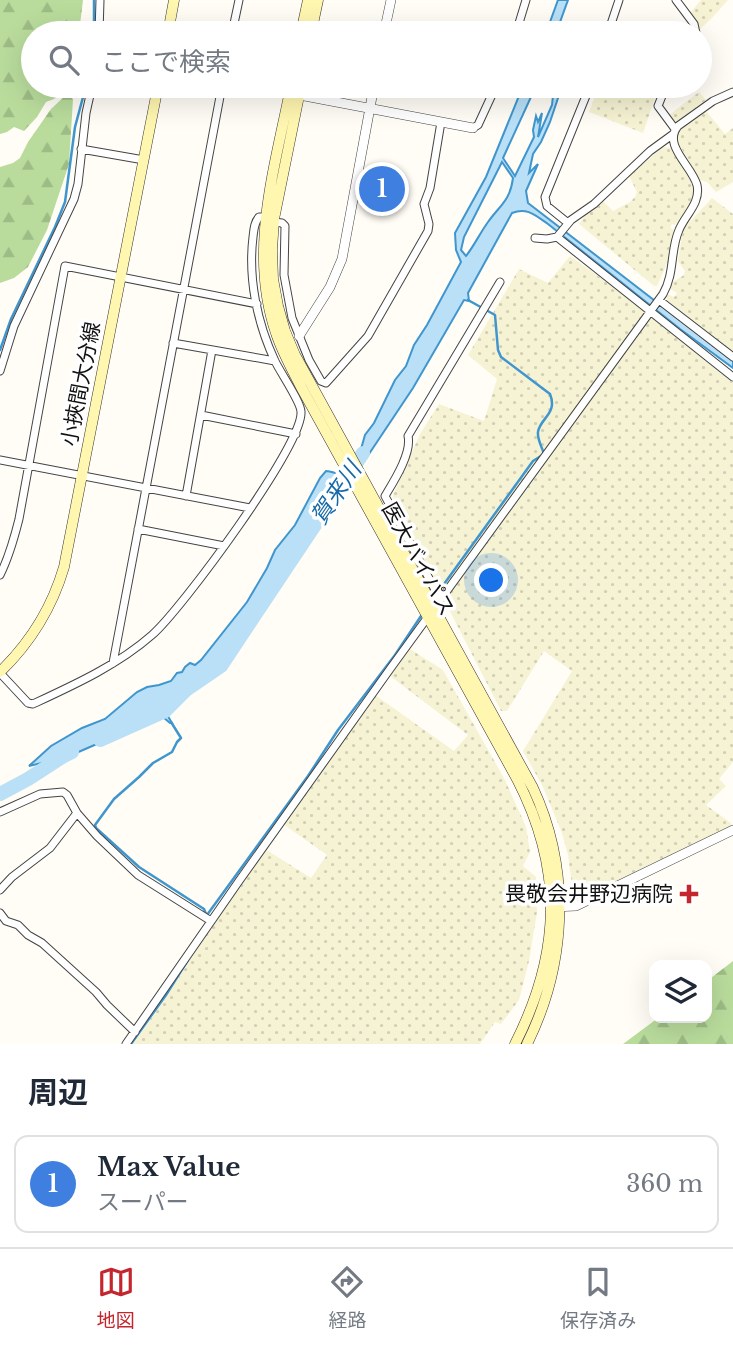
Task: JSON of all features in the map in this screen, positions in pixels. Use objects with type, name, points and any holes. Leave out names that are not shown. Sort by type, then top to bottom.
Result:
[{"type":"main road","points":[[170,21],[174,0]]},
{"type":"main road","points":[[304,21],[308,0]]},
{"type":"main road","points":[[313,21],[317,0]]},
{"type":"main road","name":"小挾間大分線","points":[[0,672],[32,636],[55,596],[67,557],[156,98]]},
{"type":"main road","name":"医大バイパス","points":[[294,98],[271,224],[263,250],[268,303],[281,348],[429,607],[535,817],[555,907],[557,948],[550,986],[527,1044]]},
{"type":"main road","points":[[271,224],[275,293],[289,342],[429,607]]},
{"type":"main road","name":"医大バイパス","points":[[515,1044],[532,1009],[541,981],[555,907]]},
{"type":"street","points":[[99,21],[100,0]]},
{"type":"street","points":[[235,21],[239,0]]},
{"type":"street","points":[[387,21],[391,0]]},
{"type":"street","points":[[520,21],[526,0]]},
{"type":"street","points":[[612,21],[619,0]]},
{"type":"street","points":[[676,0],[692,21]]},
{"type":"street","points":[[535,238],[557,237],[568,223],[594,204],[650,151],[713,101],[733,92]]},
{"type":"street","points":[[0,371],[14,326],[74,199],[89,98]]},
{"type":"street","points":[[113,663],[220,98]]},
{"type":"street","points":[[326,98],[369,109],[473,128],[478,125],[490,98]]},
{"type":"street","points":[[299,336],[330,287],[342,259],[371,98]]},
{"type":"street","points":[[568,223],[550,208],[545,197],[585,98]]},
{"type":"street","points":[[126,1044],[429,607],[659,300],[669,282],[677,236],[694,205],[697,191],[692,174],[673,144],[674,132],[658,106],[661,98]]},
{"type":"street","points":[[0,672],[28,703],[32,704],[113,663],[150,637],[190,594],[287,451],[296,434],[301,415],[300,407],[275,361],[257,304],[252,269],[256,221],[259,218],[271,224],[282,223],[285,226],[285,282],[292,318],[318,377],[326,383],[368,336],[428,231],[429,223],[424,204],[430,188],[442,122]]},
{"type":"street","points":[[81,149],[144,160]]},
{"type":"street","points":[[557,237],[733,377]]},
{"type":"street","points":[[0,575],[14,540],[65,266],[257,304]]},
{"type":"street","points":[[429,607],[385,496],[410,443],[408,436],[500,282]]},
{"type":"street","points":[[659,300],[733,357]]},
{"type":"street","points":[[173,343],[275,361]]},
{"type":"street","points":[[186,496],[212,350]]},
{"type":"street","points":[[201,415],[296,434]]},
{"type":"street","points":[[0,460],[250,508]]},
{"type":"street","points":[[138,528],[224,546]]},
{"type":"street","points":[[0,812],[40,794],[63,792],[97,836],[138,874],[211,921]]},
{"type":"street","points":[[0,890],[12,877],[50,848],[77,813]]},
{"type":"street","points":[[555,907],[576,906],[733,830]]},
{"type":"street","points":[[0,913],[6,920],[43,943],[135,1032]]},
{"type":"shaded area","points":[[701,0],[728,0],[709,21],[695,21],[690,13]]},
{"type":"shaded area","points":[[594,98],[655,98],[643,133],[589,112]]},
{"type":"shaded area","points":[[691,98],[706,100],[675,123],[669,115]]},
{"type":"shaded area","points":[[706,111],[725,134],[733,128],[733,182],[716,192],[707,182],[700,180],[677,141],[679,131]]},
{"type":"shaded area","points":[[663,147],[671,148],[689,177],[693,196],[675,225],[672,224],[670,228],[674,230],[670,257],[657,286],[654,286],[579,224],[586,214],[603,201],[613,211],[630,202],[637,192],[629,176]]},
{"type":"shaded area","points":[[712,198],[733,214],[733,355],[667,300],[667,294],[674,297],[677,293],[670,289],[673,282],[684,275],[685,271],[678,261],[682,235],[686,226]]},
{"type":"shaded area","points":[[570,256],[612,286],[733,383],[733,762],[719,779],[726,786],[706,805],[731,823],[731,826],[574,901],[562,833],[543,787],[523,751],[572,671],[544,651],[507,711],[501,711],[394,502],[393,495],[420,434],[439,404],[484,421],[497,379],[468,355],[519,269],[548,283]]},
{"type":"shaded area","points":[[410,649],[443,670],[505,780],[526,827],[530,852],[523,866],[536,877],[537,912],[519,1000],[501,1024],[495,1022],[480,1044],[133,1044],[265,849],[311,878],[327,855],[283,824],[375,695],[454,751],[468,735],[390,676]]},
{"type":"green space","points":[[0,0],[83,0],[80,21],[21,21],[21,98],[55,98],[46,102],[24,131],[14,127],[0,134]]},
{"type":"green space","points":[[63,98],[73,99],[69,164],[47,230],[28,267],[14,278],[0,283],[0,167],[20,158],[51,109]]},
{"type":"green space","points":[[733,961],[733,1044],[623,1044],[651,1023],[712,1023],[712,977]]},
{"type":"water","points":[[558,0],[568,0],[560,21],[550,21]]},
{"type":"water","points":[[518,98],[530,98],[503,158],[515,176],[534,137],[536,116],[538,122],[542,113],[538,137],[553,98],[558,98],[550,122],[533,154],[529,173],[538,164],[526,191],[528,203],[733,361],[733,368],[548,224],[531,213],[517,211],[512,213],[468,293],[469,301],[464,300],[413,388],[363,463],[357,454],[365,435],[374,423],[395,380],[406,366],[414,345],[461,262],[456,250],[455,233],[486,177]],"holes":[[[502,162],[513,178],[507,198],[466,256],[461,250],[464,237]]]},
{"type":"water","points":[[326,471],[338,474],[345,483],[306,536],[299,541],[263,601],[209,677],[201,684],[184,690],[163,708],[172,723],[156,711],[106,740],[67,757],[29,766],[51,746],[82,728],[105,719],[137,692],[171,681],[190,663],[195,665],[201,660],[247,602],[275,550],[295,525]]},
{"type":"waterway","points":[[94,0],[94,21]]},
{"type":"waterway","points":[[0,350],[11,319],[65,202],[75,127],[83,98]]},
{"type":"waterway","points":[[439,591],[533,461],[544,454],[538,432],[552,406],[550,394],[501,357],[495,315],[468,300]]},
{"type":"waterway","name":"賀来川","points":[[100,740],[165,711],[186,690],[221,666],[363,453]]},
{"type":"waterway","points":[[207,915],[423,613]]},
{"type":"waterway","points":[[171,722],[181,738],[172,752],[153,763],[114,799],[95,825],[139,867],[204,909],[206,914]]},
{"type":"waterway","name":"賀来川","points":[[0,794],[72,752]]},
{"type":"waterway","points":[[131,1044],[188,960]]},
{"type":"place","name":"Max Value","points":[[382,189]]},
{"type":"place","name":"畏敬会井野辺病院","points":[[689,894]]}]
